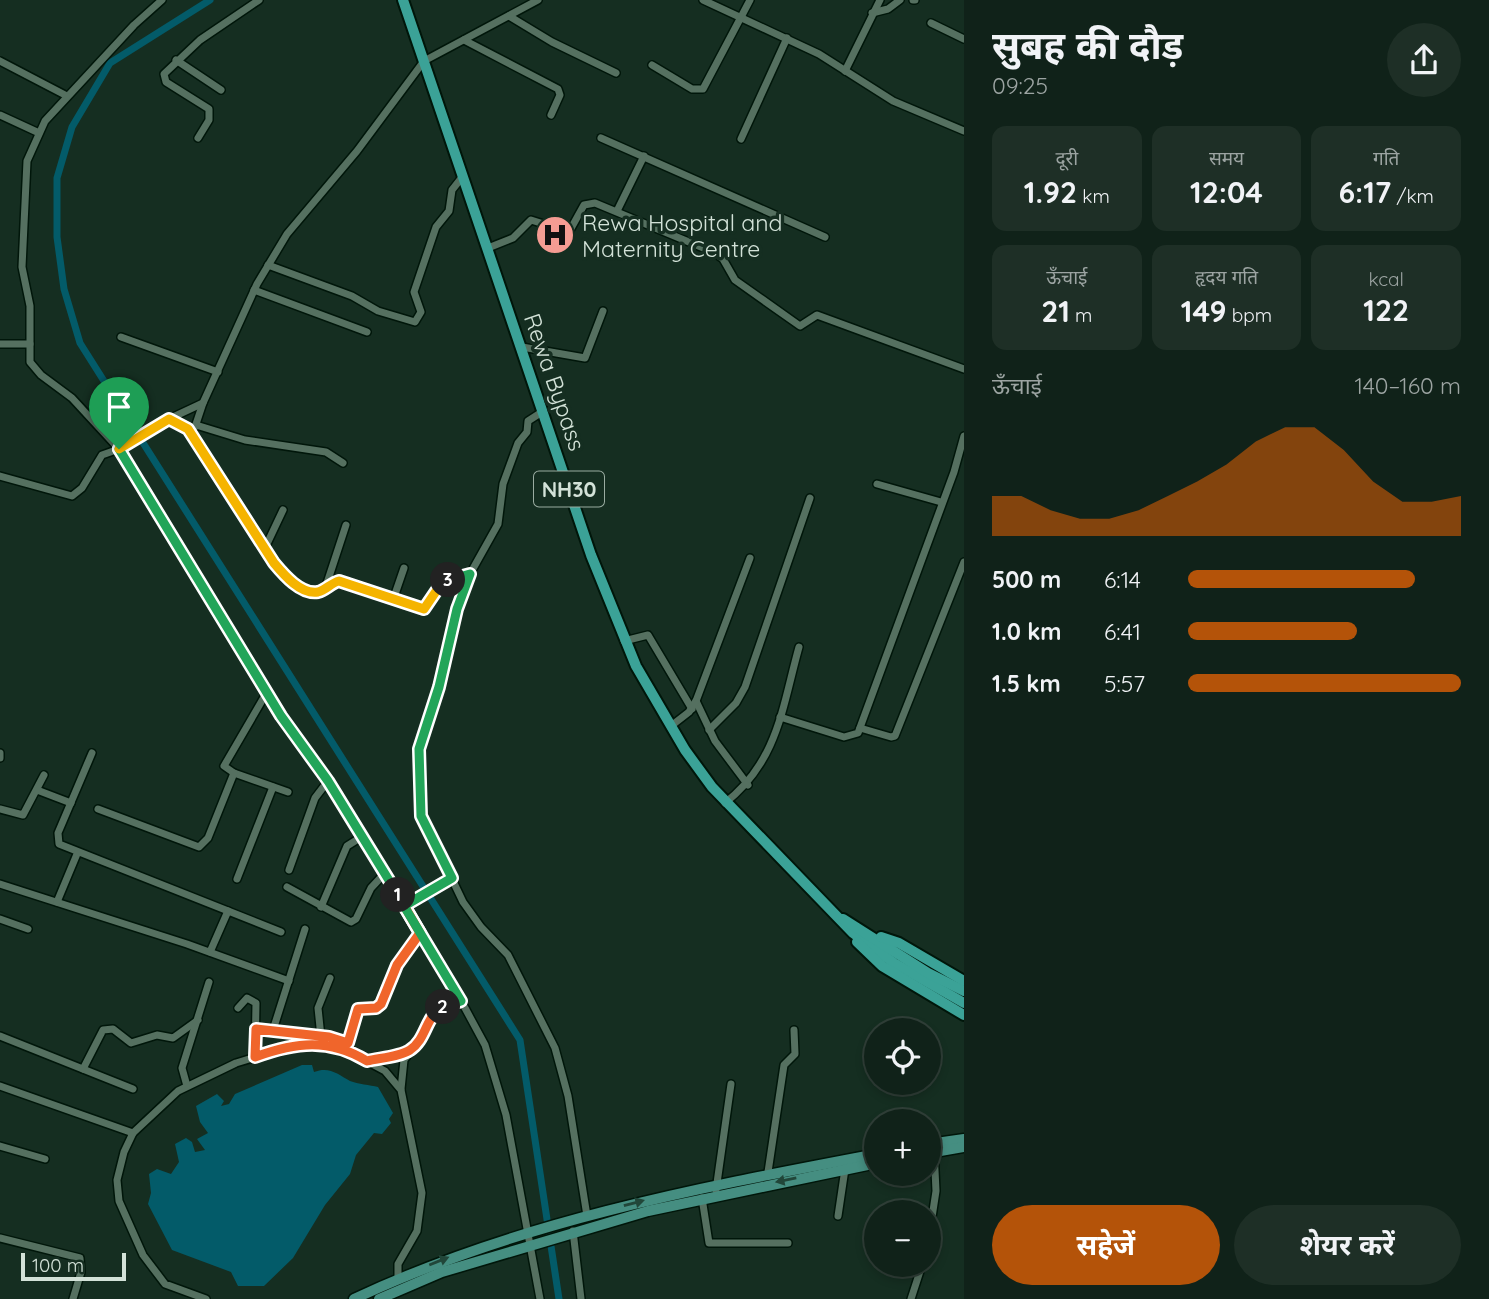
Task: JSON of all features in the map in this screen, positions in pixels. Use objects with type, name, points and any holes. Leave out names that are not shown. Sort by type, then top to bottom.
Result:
[{"type":"highway","name":"Rewa Bypass","points":[[403,0],[542,412],[624,641],[671,726],[725,803],[841,917],[853,933],[964,1003]]},
{"type":"highway","name":"Rewa Bypass","points":[[841,917],[868,933],[896,958],[964,991]]},
{"type":"highway","points":[[853,933],[866,953],[882,966],[964,1014]]},
{"type":"highway","points":[[868,933],[899,943],[964,981]]},
{"type":"main road","points":[[941,1145],[964,1139]]},
{"type":"main road","points":[[941,1148],[964,1147]]},
{"type":"main road","points":[[379,1299],[442,1272],[536,1238],[702,1198],[716,1189],[768,1172],[864,1156]]},
{"type":"main road","points":[[571,1228],[587,1216],[716,1189],[864,1165]]},
{"type":"main road","points":[[354,1299],[454,1255],[536,1238]]},
{"type":"street","points":[[162,0],[134,25],[37,132],[25,173],[22,267],[30,306],[30,344],[34,368],[72,398],[122,448],[267,692],[407,904],[420,933],[461,1001],[493,1069],[536,1238],[540,1299]]},
{"type":"street","points":[[198,138],[210,113],[207,107],[166,82],[164,74],[222,23],[259,0]]},
{"type":"street","points":[[192,434],[203,403],[254,290],[311,202],[357,151],[424,61],[538,0]]},
{"type":"street","points":[[703,0],[714,2],[788,38],[917,113],[964,131]]},
{"type":"street","points":[[652,65],[692,89],[703,89],[750,0]]},
{"type":"street","points":[[845,71],[880,0]]},
{"type":"street","points":[[872,13],[888,9],[900,0]]},
{"type":"street","points":[[509,16],[552,42],[616,73]]},
{"type":"street","points":[[931,23],[964,39]]},
{"type":"street","points":[[741,139],[788,38]]},
{"type":"street","points":[[464,40],[558,89],[559,98],[551,115]]},
{"type":"street","points":[[0,61],[67,96]]},
{"type":"street","points":[[176,61],[221,90]]},
{"type":"street","points":[[0,115],[37,132]]},
{"type":"street","points":[[601,138],[825,237]]},
{"type":"street","points":[[617,211],[643,156]]},
{"type":"street","points":[[268,265],[352,296],[378,311],[415,322],[421,312],[414,292],[436,227],[449,211],[452,190],[464,175]]},
{"type":"street","points":[[488,248],[513,238],[531,220],[569,232],[587,203],[617,211],[713,252],[723,259],[734,280],[800,326],[817,315],[964,369]]},
{"type":"street","points":[[254,290],[367,332]]},
{"type":"street","points":[[522,347],[587,357],[603,311]]},
{"type":"street","points":[[121,337],[218,372]]},
{"type":"street","points":[[0,344],[30,344]]},
{"type":"street","points":[[0,476],[72,496],[82,488],[102,455],[122,448],[156,425],[203,403]]},
{"type":"street","points":[[542,412],[528,421],[527,432],[518,443],[503,484],[498,524],[470,574],[457,609],[439,687],[419,749],[421,816],[448,880],[475,920],[514,964],[552,1040],[568,1096],[587,1216]]},
{"type":"street","points":[[169,419],[192,434],[265,548],[293,582],[312,592],[339,581],[426,609],[441,584],[470,574]]},
{"type":"street","points":[[196,425],[245,440],[326,452],[343,463]]},
{"type":"street","points":[[780,717],[844,737],[855,736],[954,472],[964,436]]},
{"type":"street","points":[[954,472],[964,476]]},
{"type":"street","points":[[877,484],[941,502]]},
{"type":"street","points":[[709,730],[736,703],[745,687],[810,498]]},
{"type":"street","points":[[265,548],[284,510]]},
{"type":"street","points":[[324,589],[346,525]]},
{"type":"street","points":[[671,726],[692,709],[696,701],[750,558]]},
{"type":"street","points":[[860,727],[887,737],[895,736],[962,573],[964,562]]},
{"type":"street","points":[[393,600],[404,568]]},
{"type":"street","points":[[624,641],[648,635],[692,709]]},
{"type":"street","points":[[725,803],[748,785],[769,750],[799,647]]},
{"type":"street","points":[[267,692],[225,763],[226,769],[288,792]]},
{"type":"street","points":[[696,701],[709,730],[748,785]]},
{"type":"street","points":[[92,753],[57,839],[59,844],[281,932]]},
{"type":"street","points":[[97,809],[199,847],[208,838],[234,773]]},
{"type":"street","points":[[0,809],[23,815],[44,775]]},
{"type":"street","points":[[289,870],[315,798],[328,781]]},
{"type":"street","points":[[237,879],[272,787]]},
{"type":"street","points":[[37,790],[71,803]]},
{"type":"street","points":[[321,907],[347,846],[363,836]]},
{"type":"street","points":[[57,902],[77,853]]},
{"type":"street","points":[[287,887],[353,922],[373,884],[385,873]]},
{"type":"street","points":[[407,904],[448,880]]},
{"type":"street","points":[[0,884],[210,952],[289,981]]},
{"type":"street","points":[[210,952],[228,911]]},
{"type":"street","points":[[0,919],[28,929]]},
{"type":"street","points":[[273,1030],[305,929]]},
{"type":"street","points":[[347,1046],[358,1009],[376,1008],[381,1004],[397,965],[420,933]]},
{"type":"street","points":[[321,1037],[318,1008],[330,978]]},
{"type":"street","points":[[187,1086],[182,1068],[209,982]]},
{"type":"street","points":[[238,1009],[247,998],[254,1000],[255,1057]]},
{"type":"street","points":[[398,1278],[398,1264],[417,1231],[422,1193],[401,1090],[401,1068],[436,1011],[461,1001]]},
{"type":"street","points":[[83,1069],[103,1030],[113,1029],[126,1042],[137,1043],[157,1035],[173,1038],[198,1020]]},
{"type":"street","points":[[256,1029],[321,1037],[347,1046],[385,1071],[401,1090]]},
{"type":"street","points":[[768,1172],[784,1065],[794,1054],[794,1031]]},
{"type":"street","points":[[0,1036],[133,1089]]},
{"type":"street","points":[[206,1299],[181,1292],[155,1275],[127,1223],[119,1201],[117,1180],[124,1152],[133,1133],[187,1086],[255,1057],[299,1044],[347,1046]]},
{"type":"street","points":[[367,1061],[410,1050]]},
{"type":"street","points":[[716,1189],[731,1084]]},
{"type":"street","points":[[0,1086],[133,1133]]},
{"type":"street","points":[[0,1146],[45,1158]]},
{"type":"street","points":[[838,1216],[845,1169]]},
{"type":"street","points":[[702,1198],[709,1243],[788,1243]]},
{"type":"street","points":[[571,1228],[581,1299]]},
{"type":"street","points":[[0,1238],[80,1258],[81,1272],[73,1299]]},
{"type":"street","points":[[911,1299],[918,1277]]},
{"type":"water","points":[[302,1065],[312,1065],[314,1072],[329,1070],[350,1081],[378,1087],[393,1113],[389,1119],[391,1123],[382,1134],[374,1133],[356,1155],[350,1174],[325,1205],[293,1258],[264,1286],[238,1286],[231,1272],[172,1250],[148,1204],[151,1193],[149,1174],[157,1169],[171,1174],[179,1162],[175,1144],[186,1138],[192,1142],[195,1152],[205,1150],[197,1139],[208,1133],[200,1122],[196,1106],[217,1094],[224,1101],[221,1106],[229,1104],[235,1094]]},
{"type":"waterway","points":[[210,0],[110,63],[72,127],[57,178],[57,237],[64,289],[80,343],[520,1040],[559,1299]]},
{"type":"place","name":"Rewa Hospital and Maternity Centre","points":[[555,235]]},
{"type":"route","points":[[169,419],[188,429],[236,508],[274,563],[286,577],[306,590],[321,591],[339,581],[424,609],[428,608],[441,584],[470,574],[457,609],[439,687],[419,749],[422,821],[452,878],[404,906],[461,1001],[436,1011],[422,1036],[410,1050],[367,1061],[342,1048],[314,1043],[276,1049],[255,1057],[256,1029],[337,1038],[348,1043],[358,1009],[363,1006],[376,1008],[381,1004],[402,954],[420,933],[328,781],[281,716],[119,449],[169,419]]}]
